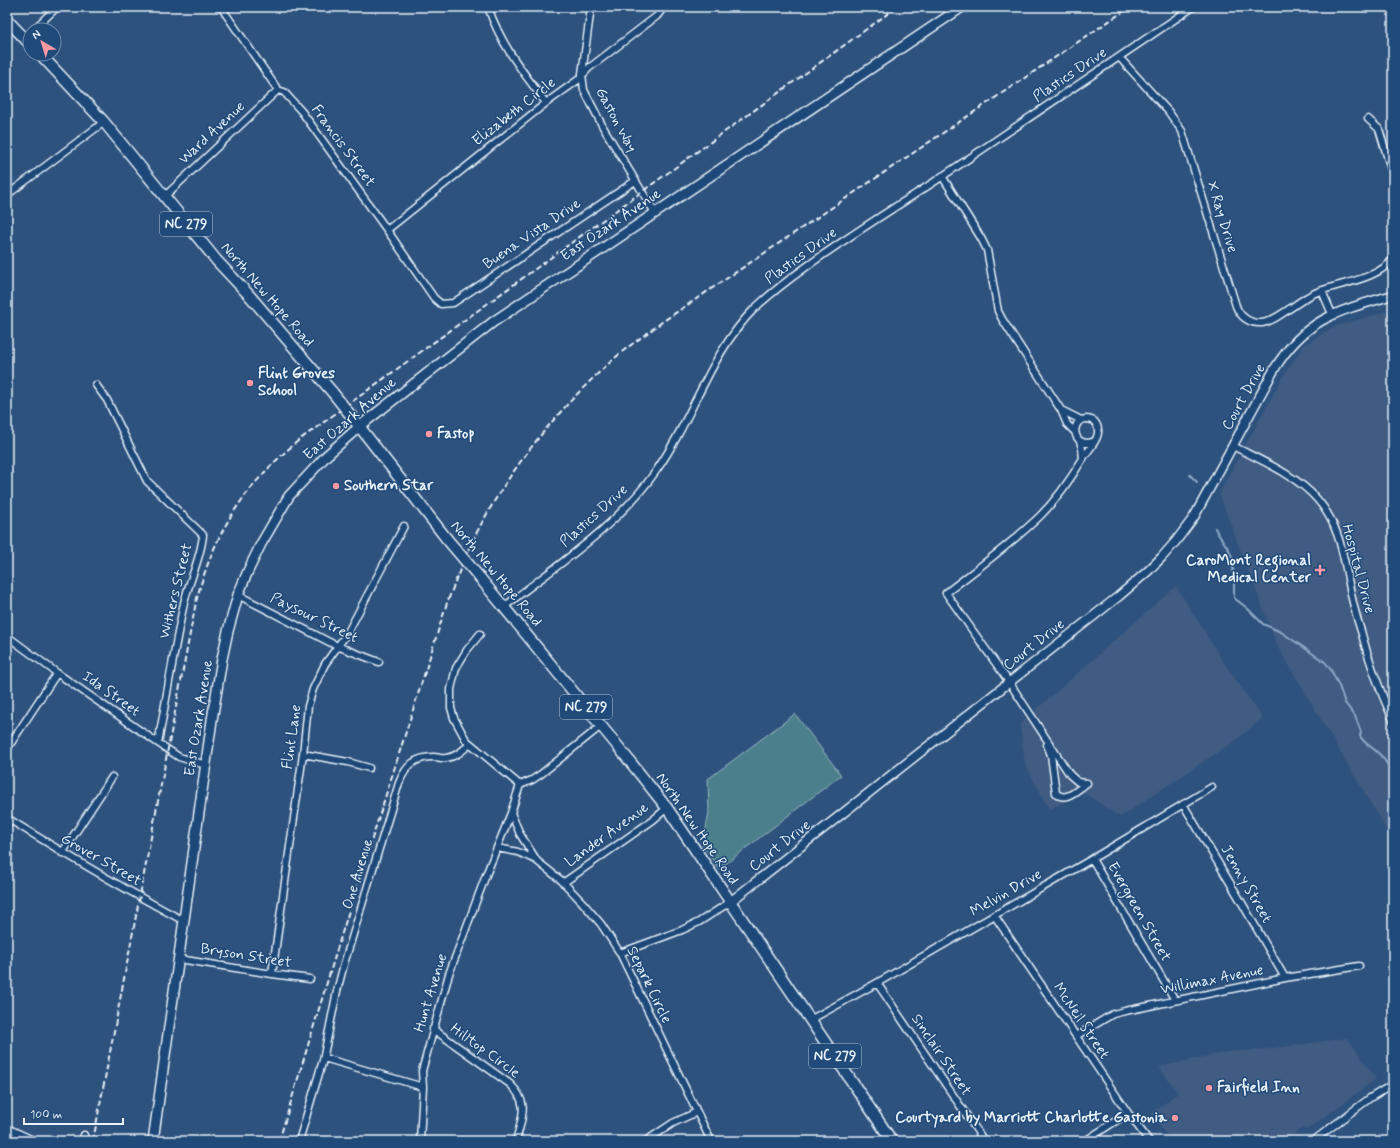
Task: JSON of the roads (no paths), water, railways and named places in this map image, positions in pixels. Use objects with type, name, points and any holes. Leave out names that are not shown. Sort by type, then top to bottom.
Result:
[{"type":"main road","name":"East Ozark Avenue","points":[[153,1141],[222,659],[232,614],[238,595],[261,544],[288,496],[326,456],[360,426],[493,322],[962,7]]},
{"type":"main road","points":[[7,20],[22,33]]},
{"type":"main road","name":"North New Hope Road","points":[[48,62],[104,122],[217,262],[249,295],[333,393],[446,538],[601,726],[666,808],[892,1141]]},
{"type":"street","points":[[41,22],[57,7]]},
{"type":"street","name":"Francis Street","points":[[221,7],[278,90],[284,92],[302,112],[434,298],[441,304]]},
{"type":"street","points":[[488,7],[506,49],[546,103]]},
{"type":"street","name":"Gaston Way","points":[[591,7],[582,74],[584,90],[603,128],[655,213]]},
{"type":"street","name":"Elizabeth Circle","points":[[387,230],[546,103],[578,80],[582,74],[657,16],[664,7]]},
{"type":"street","name":"Plastics Drive","points":[[504,607],[598,535],[637,496],[656,472],[669,452],[703,384],[736,330],[774,291],[817,258],[942,176],[1193,7]]},
{"type":"street","name":"X Ray Drive","points":[[1119,57],[1168,111],[1182,131],[1236,306],[1240,313],[1250,321],[1262,323],[1268,321],[1315,292],[1374,274],[1384,268],[1393,259]]},
{"type":"street","name":"Ward Avenue","points":[[165,196],[278,90]]},
{"type":"street","points":[[1368,118],[1379,129],[1393,176]]},
{"type":"street","points":[[7,195],[104,122]]},
{"type":"street","points":[[942,176],[987,250],[998,311],[1061,410],[1067,424],[1075,432],[1080,441],[1083,459]]},
{"type":"street","name":"Buena Vista Drive","points":[[441,304],[453,303],[636,181]]},
{"type":"street","points":[[1322,291],[1332,314]]},
{"type":"street","name":"Court Drive","points":[[620,953],[682,930],[699,922],[730,902],[887,780],[1148,572],[1176,541],[1194,517],[1283,356],[1295,341],[1306,330],[1332,314],[1393,295]]},
{"type":"street","name":"Withers Street","points":[[96,385],[107,400],[147,481],[203,535],[202,546],[188,586],[179,626],[158,743]]},
{"type":"street","points":[[1044,736],[1051,755],[1056,793],[1058,796],[1066,796],[1087,783],[1078,782],[1070,775],[1009,682],[946,593],[1041,515],[1064,489],[1083,459],[1099,433],[1098,424],[1090,419],[1081,420],[1061,410]]},
{"type":"street","points":[[1075,432],[1077,424],[1081,420]]},
{"type":"street","points":[[1080,441],[1090,443],[1094,441]]},
{"type":"street","name":"Hospital Drive","points":[[1233,446],[1297,482],[1310,491],[1333,522],[1342,547],[1353,601],[1367,651],[1383,697],[1393,720]]},
{"type":"street","name":"Flint Lane","points":[[272,974],[303,754],[308,706],[313,689],[323,668],[348,632],[404,526]]},
{"type":"street","name":"Paysour Street","points":[[238,595],[337,646],[379,662]]},
{"type":"street","points":[[480,634],[461,658],[456,668],[451,689],[451,708],[462,734],[470,744],[520,784]]},
{"type":"street","name":"Ida Street","points":[[7,636],[57,673],[179,757],[206,765]]},
{"type":"street","points":[[7,749],[57,673]]},
{"type":"street","points":[[511,813],[520,784],[540,774],[601,726]]},
{"type":"street","name":"One Avenue","points":[[299,1141],[324,1058],[337,991],[344,964],[399,783],[408,766],[414,761],[423,758],[446,758],[453,756],[461,752],[470,744]]},
{"type":"street","points":[[303,754],[348,762],[369,768]]},
{"type":"street","points":[[62,853],[112,777]]},
{"type":"street","name":"Melvin Drive","points":[[810,1020],[1092,859],[1212,787]]},
{"type":"street","name":"Jenny Street","points":[[1183,804],[1285,978]]},
{"type":"street","name":"Lander Avenue","points":[[563,883],[653,820],[666,808]]},
{"type":"street","name":"Hunt Avenue","points":[[423,1087],[422,1071],[449,974],[511,813]]},
{"type":"street","name":"Separk Circle","points":[[511,813],[520,834],[537,861]]},
{"type":"street","name":"Grover Street","points":[[7,818],[62,853],[184,921]]},
{"type":"street","name":"Separk Circle","points":[[497,848],[518,852],[537,861],[563,883],[601,924],[620,953],[711,1141]]},
{"type":"street","name":"Evergreen Street","points":[[1092,859],[1175,1000]]},
{"type":"street","name":"McNeil Street","points":[[994,915],[1148,1141]]},
{"type":"street","name":"Bryson Street","points":[[179,959],[310,979]]},
{"type":"street","name":"Willimax Avenue","points":[[1076,1036],[1113,1014],[1285,978],[1359,966]]},
{"type":"street","name":"Sinclair Street","points":[[877,983],[984,1141]]},
{"type":"street","name":"Hilltop Circle","points":[[433,1029],[510,1084],[521,1096],[523,1111],[516,1141]]},
{"type":"street","points":[[324,1058],[423,1087],[420,1141]]},
{"type":"street","points":[[1313,1141],[1370,1098],[1393,1084]]},
{"type":"street","points":[[646,1141],[673,1123],[696,1112]]},
{"type":"street","points":[[1085,1141],[1128,1113]]},
{"type":"street","points":[[7,1128],[35,1141]]},
{"type":"waterway","points":[[1190,475],[1197,482]]},
{"type":"waterway","points":[[1215,528],[1232,557],[1234,598],[1247,608],[1263,624],[1281,632],[1325,662],[1339,686],[1345,703],[1355,716],[1361,732],[1360,736],[1365,743],[1381,756],[1393,774]]},
{"type":"railway","points":[[93,1141],[196,602],[203,577],[222,532],[247,493],[262,475],[299,440],[897,7]]},
{"type":"railway","points":[[279,1141],[342,933],[447,603],[471,544],[485,517],[501,490],[537,440],[557,416],[600,371],[628,347],[662,322],[1130,7]]},
{"type":"place","name":"Flint Groves School","points":[[250,383]]},
{"type":"place","name":"Fastop","points":[[429,434]]},
{"type":"place","name":"Southern Star","points":[[336,486]]},
{"type":"place","name":"CaroMont Regional Medical Center","points":[[1320,570]]},
{"type":"place","name":"Fairfield Inn","points":[[1209,1088]]},
{"type":"place","name":"Courtyard by Marriott Charlotte Gastonia","points":[[1175,1118]]}]
